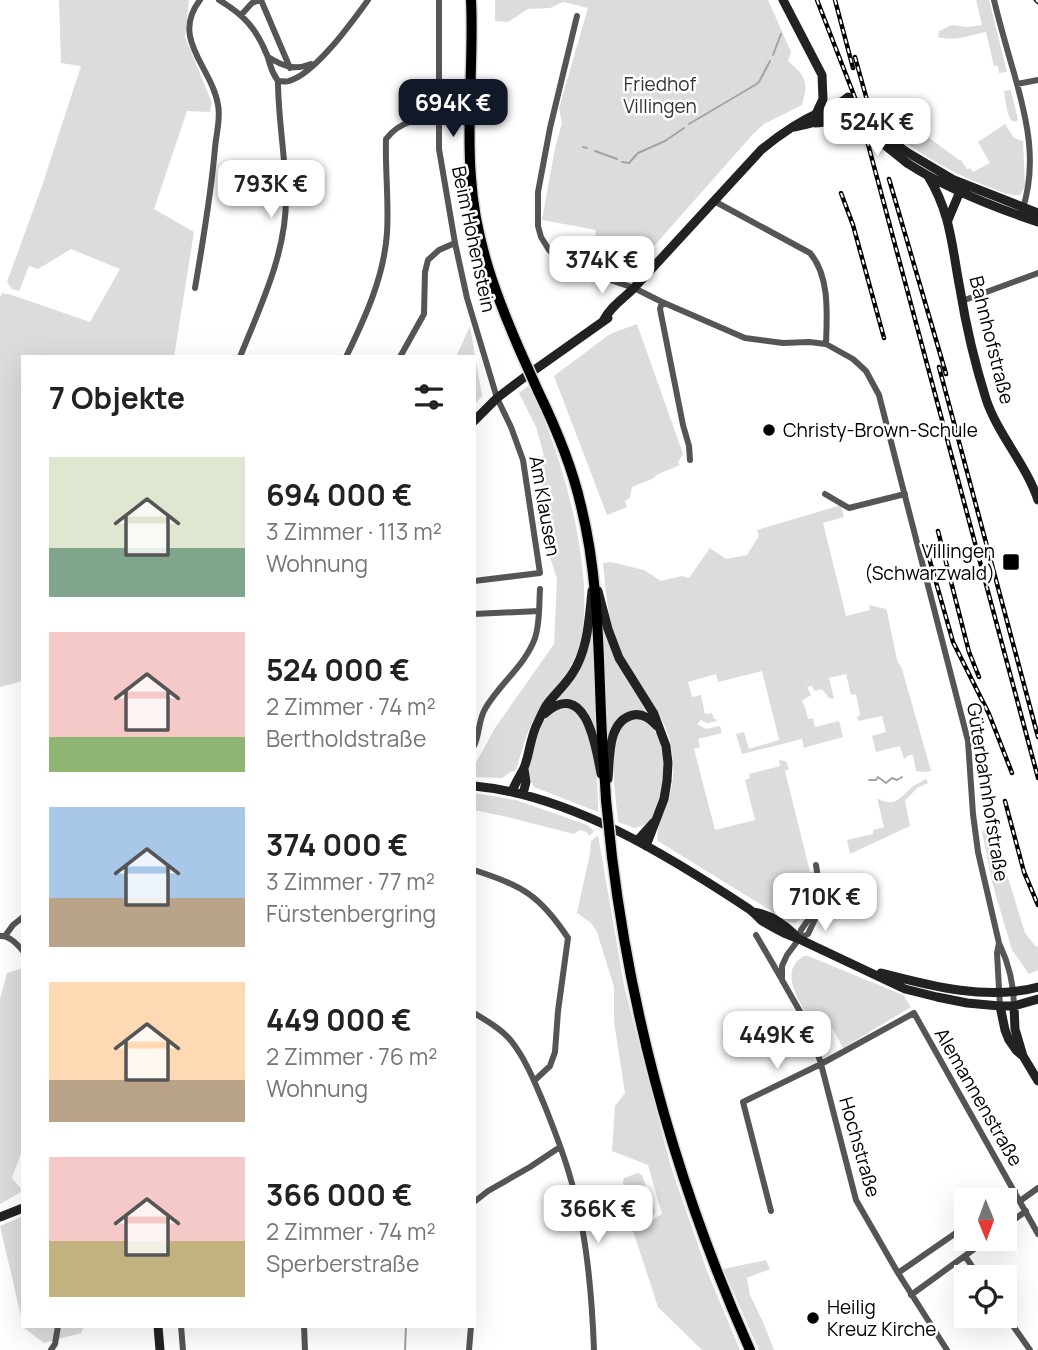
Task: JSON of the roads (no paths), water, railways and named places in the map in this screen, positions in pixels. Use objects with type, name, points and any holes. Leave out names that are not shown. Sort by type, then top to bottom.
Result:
[{"type":"main road","points":[[471,0],[470,158],[477,226],[484,255],[495,292],[570,466],[608,629],[619,658],[654,713],[666,746],[668,763],[664,799],[651,836],[642,844]]},
{"type":"main road","points":[[783,0],[822,75],[823,99],[815,118]]},
{"type":"main road","points":[[815,118],[828,108],[849,102],[905,151],[957,186]]},
{"type":"main road","points":[[476,419],[497,398],[603,321],[616,303],[627,296],[761,150],[794,127],[815,118],[841,112],[849,102]]},
{"type":"main road","points":[[849,102],[866,130]]},
{"type":"main road","points":[[815,118],[850,122],[866,130],[928,176],[1022,212],[1038,222]]},
{"type":"main road","name":"Bahnhofstraße","points":[[928,176],[940,195],[948,220],[962,301],[989,408],[1036,489],[1038,500]]},
{"type":"main road","points":[[945,209],[957,186]]},
{"type":"main road","points":[[948,220],[957,186]]},
{"type":"main road","points":[[1022,212],[1038,213]]},
{"type":"main road","points":[[523,794],[526,782],[524,768],[530,739],[547,705],[565,685],[581,656],[594,574]]},
{"type":"main road","points":[[594,574],[606,799],[630,978],[658,1096],[699,1224],[750,1350]]},
{"type":"main road","points":[[540,717],[556,705],[564,704],[578,708],[584,715],[592,733],[606,799]]},
{"type":"main road","points":[[606,799],[611,745],[619,723],[633,715],[642,715],[660,728]]},
{"type":"main road","points":[[512,792],[524,768]]},
{"type":"main road","points":[[476,786],[523,794],[600,823],[642,844],[752,911],[762,913],[788,927],[799,939],[905,989],[947,999],[1000,1006],[1014,1006],[1038,999]]},
{"type":"main road","points":[[861,968],[971,991],[1014,992],[1038,987]]},
{"type":"main road","points":[[1000,1006],[1005,1030],[1016,1050],[1023,1056]]},
{"type":"main road","points":[[1014,1006],[1015,1029],[1023,1056],[1038,1081]]},
{"type":"main road","points":[[0,1217],[21,1209]]},
{"type":"main road","points":[[158,1328],[160,1350]]},
{"type":"street","points":[[195,288],[212,190],[219,107],[191,44],[188,31],[190,18],[200,0]]},
{"type":"street","points":[[219,0],[242,14],[256,33],[268,57],[271,72],[278,81],[286,199],[283,238],[269,283],[241,355]]},
{"type":"street","points":[[242,14],[252,3],[260,0],[290,68]]},
{"type":"street","points":[[278,81],[288,82],[304,74],[340,38],[368,0]]},
{"type":"street","name":"Beim Hohenstein","points":[[439,0],[439,149],[467,298],[497,398]]},
{"type":"street","points":[[994,0],[1026,119],[1030,144],[1030,182],[1022,212]]},
{"type":"street","points":[[577,16],[538,192],[538,226],[549,250],[572,267],[634,288],[745,338],[783,343],[826,344],[824,288],[819,267],[810,253],[714,201]]},
{"type":"street","points":[[268,57],[290,68],[303,68],[316,61]]},
{"type":"street","points":[[1017,84],[1038,80]]},
{"type":"street","points":[[346,355],[360,328],[380,272],[387,234],[386,139],[394,129],[409,122],[438,119]]},
{"type":"street","points":[[401,355],[424,314],[425,271],[428,260],[439,250],[455,243]]},
{"type":"street","points":[[962,301],[1038,273]]},
{"type":"street","points":[[662,302],[660,309],[690,460]]},
{"type":"street","name":"Güterbahnhofstraße","points":[[826,344],[853,359],[866,371],[879,395],[968,741],[978,852],[999,943],[1014,992],[1014,1006]]},
{"type":"street","name":"Am Klausen","points":[[476,581],[540,573],[523,460],[497,398]]},
{"type":"street","points":[[825,494],[849,508],[905,494]]},
{"type":"street","points":[[476,742],[479,720],[491,699],[521,663],[536,635],[540,589]]},
{"type":"street","points":[[476,614],[539,611]]},
{"type":"street","points":[[782,980],[782,966],[787,955],[799,939],[808,934],[817,915],[820,884],[816,866]]},
{"type":"street","points":[[476,871],[508,882],[530,894],[548,910],[568,938],[555,1052],[550,1066],[534,1081]]},
{"type":"street","points":[[21,919],[2,936],[21,950]]},
{"type":"street","name":"Hochstraße","points":[[756,935],[810,1029],[856,1200],[911,1295],[947,1350]]},
{"type":"street","name":"Güterbahnhofstraße","points":[[999,943],[997,953],[1000,1006]]},
{"type":"street","name":"Alemannenstraße","points":[[821,1064],[914,1013],[1012,1188]]},
{"type":"street","points":[[476,1014],[512,1041],[534,1081],[572,1181],[587,1262],[594,1350]]},
{"type":"street","points":[[771,1212],[743,1102],[821,1064]]},
{"type":"street","points":[[476,1200],[560,1147]]},
{"type":"street","points":[[1020,1201],[1038,1188]]},
{"type":"street","name":"Alemannenstraße","points":[[1017,1196],[1038,1234]]},
{"type":"street","points":[[1017,1218],[1026,1211]]},
{"type":"street","points":[[898,1273],[954,1234]]},
{"type":"street","points":[[911,1295],[972,1251]]},
{"type":"street","points":[[965,1256],[971,1265]]},
{"type":"street","points":[[51,1350],[58,1328]]},
{"type":"street","points":[[181,1328],[183,1350]]},
{"type":"street","points":[[304,1328],[305,1350]]},
{"type":"street","points":[[469,1350],[471,1328]]},
{"type":"street","points":[[1015,1328],[1030,1350]]},
{"type":"waterway","points":[[773,55],[781,34]]},
{"type":"waterway","points":[[689,124],[759,82],[770,61]]},
{"type":"waterway","points":[[622,162],[629,163],[638,153],[665,141],[684,128]]},
{"type":"waterway","points":[[583,147],[587,148]]},
{"type":"waterway","points":[[595,151],[617,159]]},
{"type":"waterway","points":[[869,780],[876,780],[878,777],[886,783],[892,778],[897,780],[902,777]]},
{"type":"waterway","points":[[405,1350],[406,1328]]},
{"type":"railway","points":[[817,0],[857,103],[1038,778]]},
{"type":"railway","points":[[835,0],[853,68]]},
{"type":"railway","points":[[855,57],[870,111]]},
{"type":"railway","points":[[889,179],[946,374]]},
{"type":"railway","points":[[841,193],[853,225],[884,338]]},
{"type":"railway","points":[[939,367],[1038,737]]},
{"type":"railway","points":[[938,531],[969,652],[979,677]]},
{"type":"railway","points":[[926,547],[953,642],[989,714],[1012,773]]},
{"type":"railway","points":[[1005,801],[1024,872],[1038,905]]},
{"type":"place","name":"Christy-Brown-Schule","points":[[769,430]]},
{"type":"place","name":"Villingen (Schwarzwald)","points":[[1011,562]]},
{"type":"place","name":"Heilig Kreuz Kirche","points":[[813,1318]]},
{"type":"park label","name":"Friedhof Villingen","points":[[660,95]]}]
